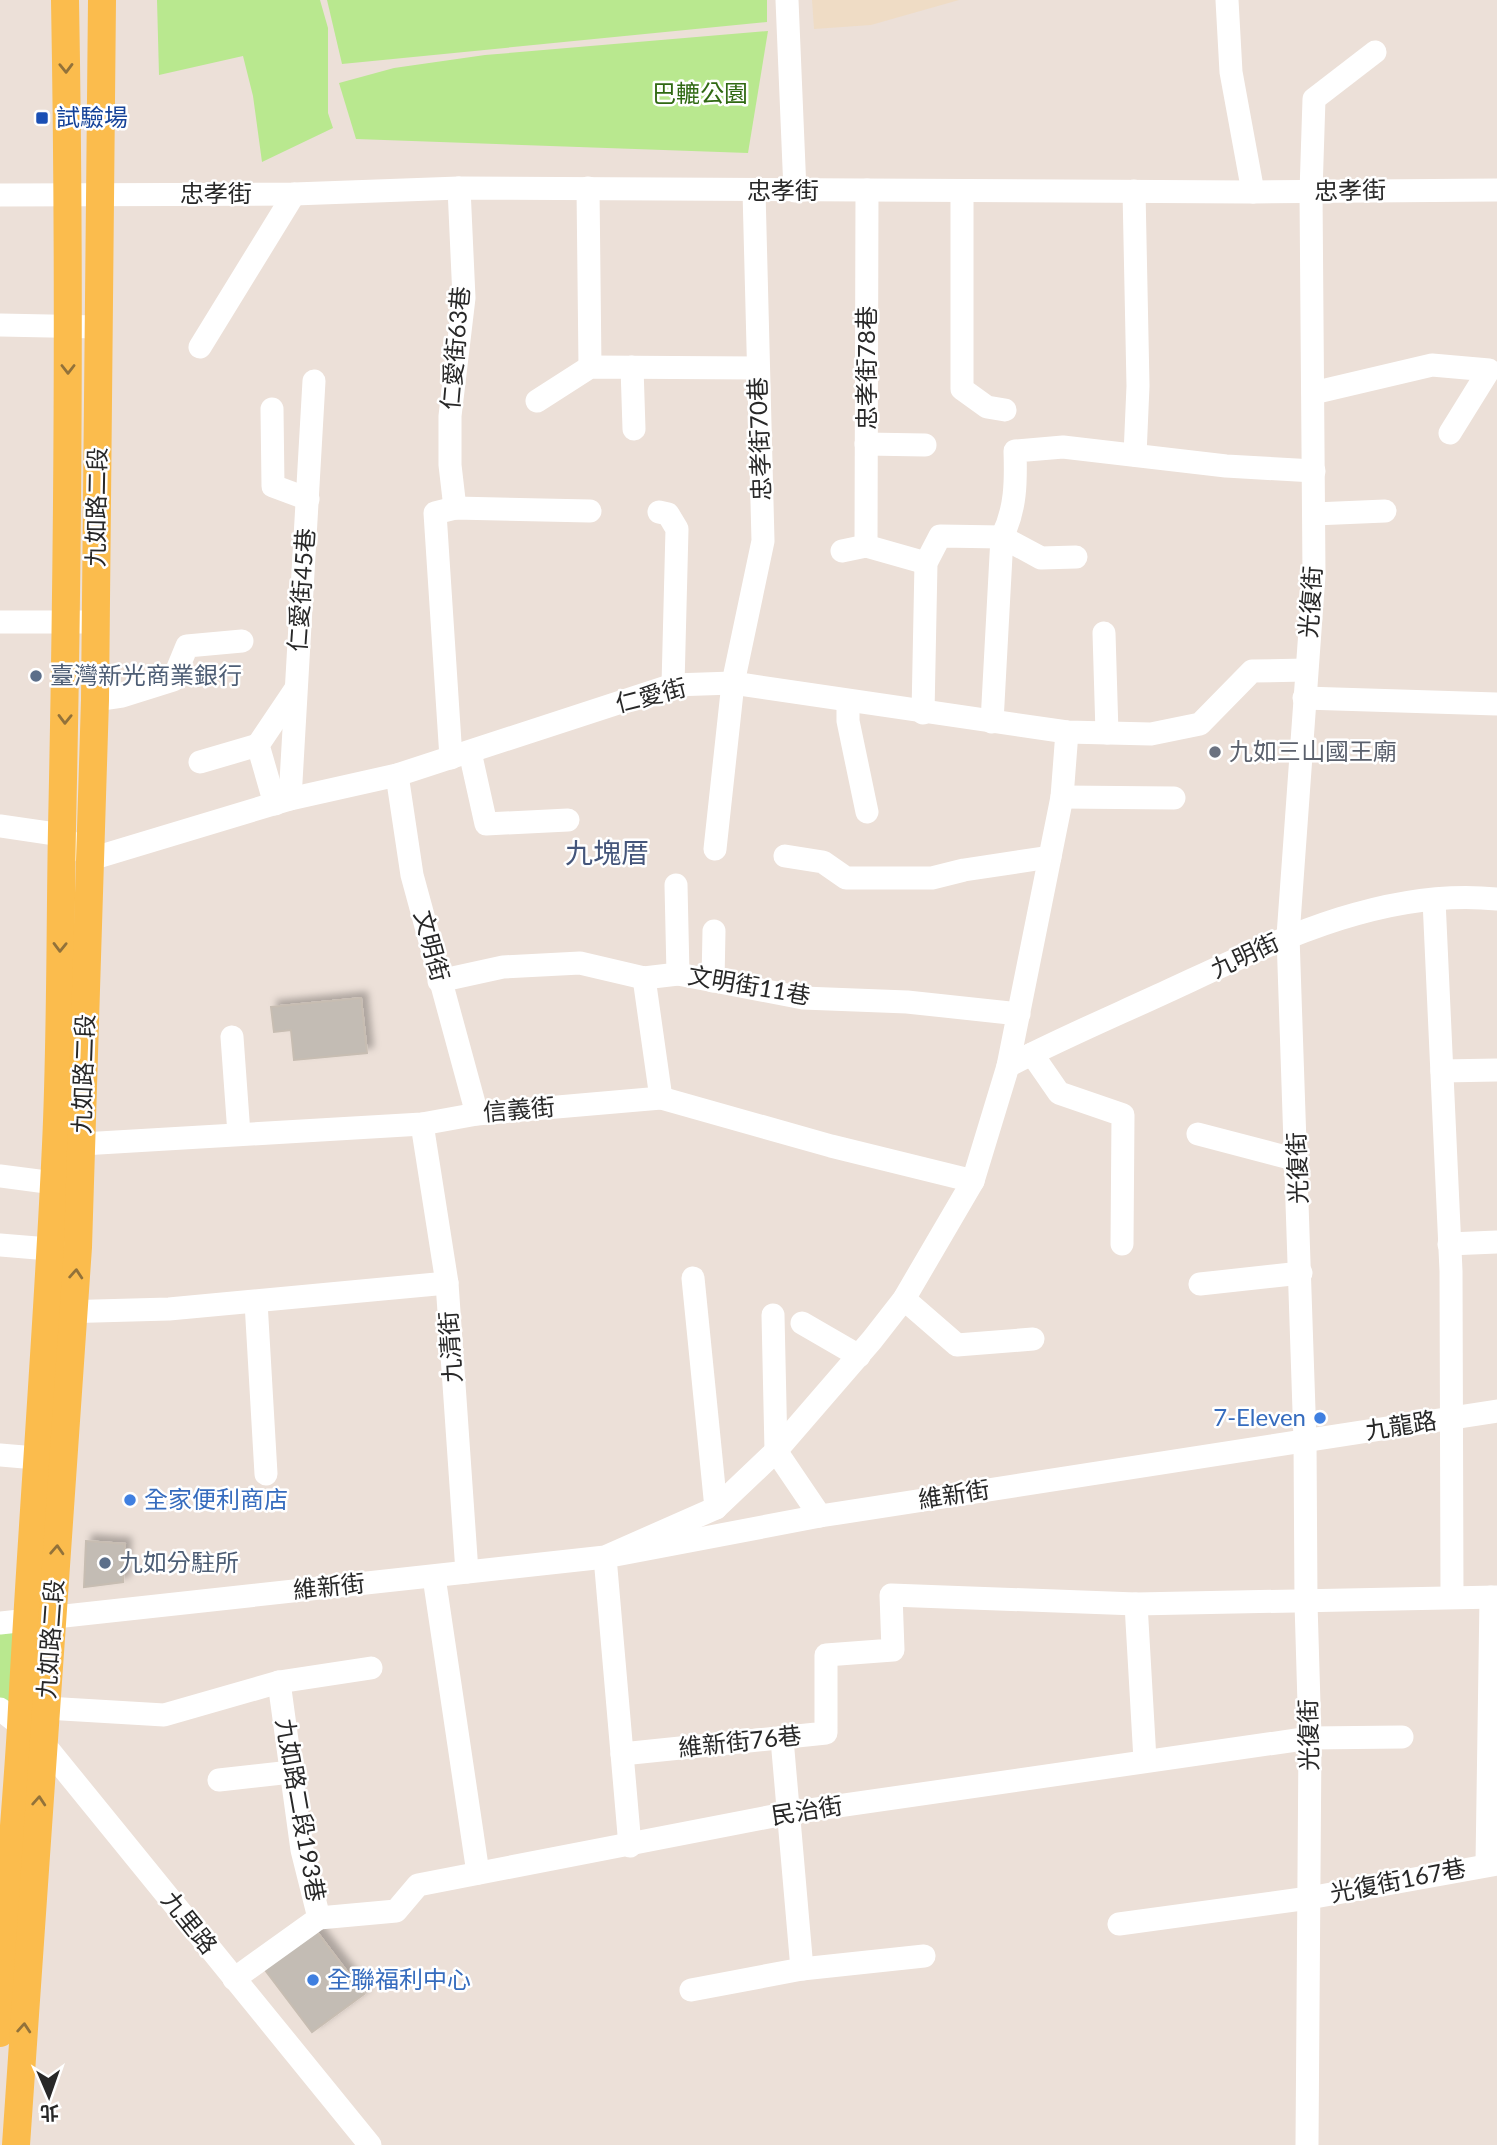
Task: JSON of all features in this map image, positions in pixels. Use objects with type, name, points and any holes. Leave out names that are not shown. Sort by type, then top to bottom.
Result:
[{"type":"main road","name":"九如路二段","points":[[32,1736],[46,1708],[54,1615],[61,1312],[69,1145],[91,859],[94,700],[81,622],[69,325],[65,0]]},
{"type":"main road","name":"九如路二段","points":[[16,2145],[11,2066],[18,1918],[32,1736],[12,1622],[61,1312],[49,1249],[54,1183],[69,1145],[62,835],[81,622],[99,327],[102,0]]},
{"type":"main road","name":"九如路二段","points":[[0,2033],[18,1918]]},
{"type":"street","points":[[787,0],[795,191]]},
{"type":"street","points":[[1227,0],[1231,72],[1253,192]]},
{"type":"street","name":"光復街","points":[[1307,2145],[1310,1738],[1301,1273],[1288,936],[1314,575],[1311,191],[1314,99],[1375,52]]},
{"type":"street","name":"忠孝街","points":[[0,195],[295,194],[459,188],[1253,192],[1497,190]]},
{"type":"street","name":"仁愛街63巷","points":[[455,508],[450,428],[464,298],[459,188]]},
{"type":"street","points":[[587,188],[590,367]]},
{"type":"street","name":"忠孝街78巷","points":[[866,546],[867,190]]},
{"type":"street","name":"忠孝街70巷","points":[[715,849],[733,683],[763,541],[763,443],[758,368],[754,191]]},
{"type":"street","points":[[962,191],[962,389],[987,408],[1005,410]]},
{"type":"street","points":[[1134,191],[1138,386],[1135,455]]},
{"type":"street","points":[[200,347],[295,194]]},
{"type":"street","points":[[0,325],[99,327]]},
{"type":"street","points":[[1313,393],[1432,365],[1489,370],[1450,433]]},
{"type":"street","points":[[537,401],[590,367],[758,368]]},
{"type":"street","points":[[632,367],[634,429]]},
{"type":"street","name":"仁愛街45巷","points":[[283,802],[295,690],[314,381]]},
{"type":"street","points":[[272,409],[273,486],[308,499]]},
{"type":"street","points":[[866,444],[925,445]]},
{"type":"street","points":[[992,722],[1002,537],[1012,516],[1016,479],[1015,451],[1063,447],[1226,466],[1314,471]]},
{"type":"street","points":[[568,820],[486,824],[460,755],[435,513],[455,508],[590,511]]},
{"type":"street","points":[[1314,514],[1385,511]]},
{"type":"street","points":[[659,512],[668,514],[677,529],[673,685]]},
{"type":"street","points":[[923,713],[926,563],[940,536],[1002,537],[1041,558],[1076,557]]},
{"type":"street","points":[[842,551],[866,546],[926,563]]},
{"type":"street","points":[[0,622],[81,622]]},
{"type":"street","points":[[1104,633],[1107,733]]},
{"type":"street","points":[[94,700],[122,696],[173,680],[187,646],[242,640]]},
{"type":"street","name":"仁愛街","points":[[91,859],[283,802],[397,775],[673,685],[733,683],[923,713],[1067,732],[1151,734],[1200,724],[1252,671],[1306,670]]},
{"type":"street","points":[[200,762],[258,745],[295,690]]},
{"type":"street","points":[[1304,698],[1497,704]]},
{"type":"street","points":[[848,701],[848,721],[867,811]]},
{"type":"street","name":"維新街","points":[[605,1557],[716,1508],[776,1451],[859,1356],[904,1299],[973,1181],[1008,1066],[1062,797],[1067,732]]},
{"type":"street","points":[[258,745],[283,802]]},
{"type":"street","name":"文明街","points":[[397,775],[412,875],[477,1114]]},
{"type":"street","points":[[1062,797],[1174,798]]},
{"type":"street","points":[[0,827],[62,835],[91,859]]},
{"type":"street","points":[[785,856],[822,862],[846,878],[932,878],[964,870],[1050,857]]},
{"type":"street","points":[[676,885],[678,974]]},
{"type":"street","name":"九明街","points":[[1008,1066],[1288,936],[1407,902],[1474,897],[1497,899]]},
{"type":"street","points":[[1434,900],[1451,1271],[1452,1597]]},
{"type":"street","points":[[713,981],[714,931]]},
{"type":"street","name":"文明街11巷","points":[[439,981],[503,967],[580,963],[644,978],[678,974],[803,998],[907,1002],[1018,1014]]},
{"type":"street","points":[[644,978],[661,1098]]},
{"type":"street","points":[[232,1037],[239,1134]]},
{"type":"street","points":[[1032,1054],[1059,1093],[1123,1115],[1122,1244]]},
{"type":"street","points":[[1442,1071],[1497,1070]]},
{"type":"street","name":"信義街","points":[[69,1145],[422,1124],[477,1114],[661,1098],[831,1146],[973,1181]]},
{"type":"street","name":"九清街","points":[[422,1124],[447,1283],[467,1572]]},
{"type":"street","points":[[1198,1134],[1297,1160]]},
{"type":"street","points":[[0,1176],[54,1183]]},
{"type":"street","points":[[1449,1244],[1497,1242]]},
{"type":"street","points":[[0,1245],[49,1249]]},
{"type":"street","points":[[1200,1283],[1301,1273]]},
{"type":"street","points":[[693,1278],[716,1508]]},
{"type":"street","points":[[61,1312],[256,1302],[447,1283]]},
{"type":"street","points":[[904,1299],[957,1345],[1033,1339]]},
{"type":"street","points":[[256,1302],[267,1474]]},
{"type":"street","points":[[773,1315],[776,1451],[820,1516]]},
{"type":"street","points":[[802,1322],[859,1356]]},
{"type":"street","name":"九龍路","points":[[1305,1440],[1497,1411]]},
{"type":"street","name":"維新街","points":[[12,1622],[54,1615],[605,1557],[820,1516],[1305,1440]]},
{"type":"street","points":[[0,1455],[36,1458]]},
{"type":"street","points":[[605,1557],[629,1846]]},
{"type":"street","points":[[434,1577],[478,1873]]},
{"type":"street","name":"維新街76巷","points":[[622,1754],[826,1733],[826,1655],[893,1650],[891,1595],[1136,1604]]},
{"type":"street","points":[[1145,1759],[1136,1604],[1306,1603],[1494,1597]]},
{"type":"street","name":"光復街167巷","points":[[1119,1924],[1309,1898],[1492,1864],[1494,1597]]},
{"type":"street","name":"九如路二段193巷","points":[[46,1708],[164,1714],[279,1682],[371,1668]]},
{"type":"street","name":"九如路二段193巷","points":[[234,1979],[319,1918],[302,1850],[279,1682]]},
{"type":"street","name":"九里路","points":[[0,1709],[32,1736],[370,2145]]},
{"type":"street","name":"民治街","points":[[319,1918],[396,1911],[418,1885],[789,1813],[1145,1759],[1310,1738],[1402,1737]]},
{"type":"street","points":[[782,1739],[802,1969]]},
{"type":"street","points":[[219,1780],[291,1772]]},
{"type":"street","points":[[691,1990],[802,1969],[924,1956]]},
{"type":"shaded area","points":[[812,0],[959,0],[871,25],[814,29]]},
{"type":"green space","points":[[157,0],[320,0],[328,28],[328,113],[333,128],[262,162],[253,96],[243,56],[159,75]]},
{"type":"green space","name":"巴轆公園","points":[[327,0],[767,0],[767,22],[342,64]]},
{"type":"green space","name":"巴轆公園","points":[[768,31],[748,153],[356,139],[339,83],[394,68],[485,55]]},
{"type":"green space","points":[[18,1626],[13,1712],[0,1699],[0,1629]]},
{"type":"building","points":[[361,998],[367,1053],[294,1060],[291,1030],[274,1032],[271,1007]]},
{"type":"building","name":"九如分駐所","points":[[86,1541],[125,1544],[123,1582],[84,1587]]},
{"type":"building","name":"全聯福利中心","points":[[314,1928],[364,1994],[312,2032],[262,1966]]},
{"type":"place","name":"試驗場","points":[[42,118]]},
{"type":"place","name":"臺灣新光商業銀行","points":[[36,676]]},
{"type":"place","name":"九如三山國王廟","points":[[1215,752]]},
{"type":"place","name":"7-Eleven","points":[[1320,1418]]},
{"type":"place","name":"全家便利商店","points":[[130,1500]]},
{"type":"place","name":"九如分駐所","points":[[105,1563]]},
{"type":"place","name":"全聯福利中心","points":[[313,1980]]},
{"type":"district","name":"九塊厝","points":[[607,853]]}]
